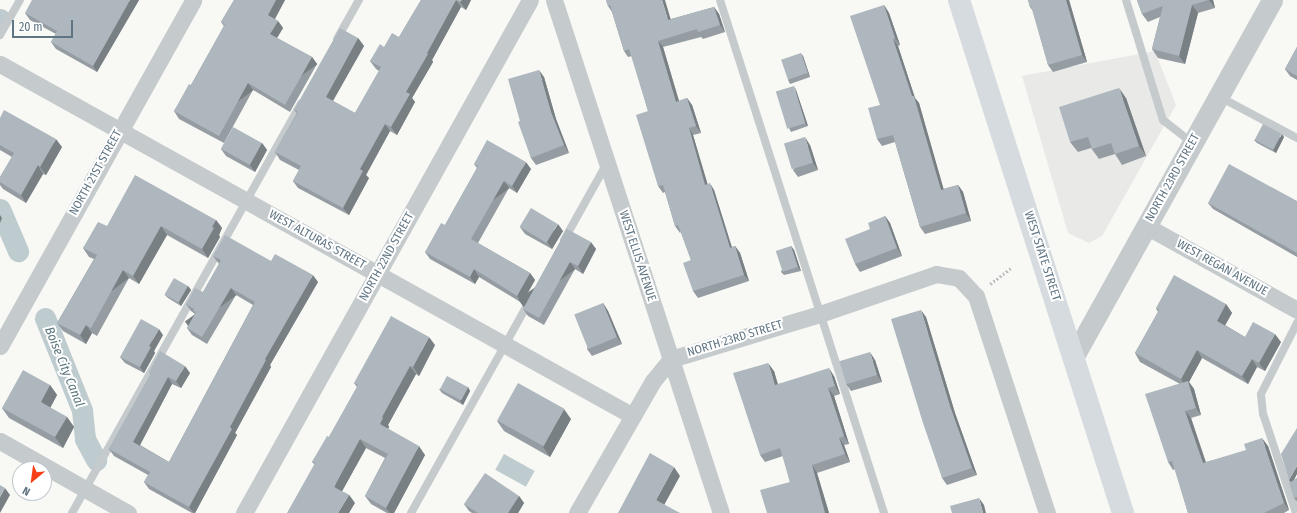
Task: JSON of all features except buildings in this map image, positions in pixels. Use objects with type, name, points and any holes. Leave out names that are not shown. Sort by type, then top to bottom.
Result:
[{"type":"main road","name":"WEST STATE STREET","points":[[959,0],[1123,513]]},
{"type":"street","name":"NORTH 21ST STREET","points":[[0,346],[193,0]]},
{"type":"street","name":"NORTH 22ND STREET","points":[[244,513],[530,0]]},
{"type":"street","name":"WEST ELLIS AVENUE","points":[[554,0],[721,513]]},
{"type":"street","name":"NORTH 23RD STREET","points":[[1074,356],[1272,0]]},
{"type":"street","name":"WEST ALTURAS STREET","points":[[0,64],[633,416]]},
{"type":"street","name":"WEST REGAN AVENUE","points":[[1146,226],[1297,310]]},
{"type":"street","name":"NORTH 23RD STREET","points":[[671,358],[820,314],[936,274],[964,283],[976,296],[1047,513]]},
{"type":"street","points":[[577,513],[653,381],[671,358]]},
{"type":"street","points":[[0,441],[128,513]]},
{"type":"lane","points":[[0,35],[20,0]]},
{"type":"lane","points":[[332,49],[359,0]]},
{"type":"lane","points":[[720,0],[884,513]]},
{"type":"lane","points":[[1126,0],[1163,120],[1192,143]]},
{"type":"lane","points":[[1218,96],[1297,138]]},
{"type":"lane","points":[[72,513],[305,97]]},
{"type":"lane","points":[[559,249],[607,163]]},
{"type":"lane","points":[[411,513],[532,297]]},
{"type":"lane","points":[[1296,513],[1263,414],[1261,394],[1297,324]]},
{"type":"path","points":[[986,284],[991,284],[1011,268]]},
{"type":"shaded area","points":[[1155,51],[1176,105],[1102,236],[1089,243],[1068,233],[1022,76]]},
{"type":"shaded area","points":[[504,454],[535,471],[526,487],[495,470]]},
{"type":"waterway","name":"Boise City Canal","points":[[0,209],[18,251]]},
{"type":"waterway","name":"Boise City Canal","points":[[45,318],[82,410],[85,439],[96,460]]}]
